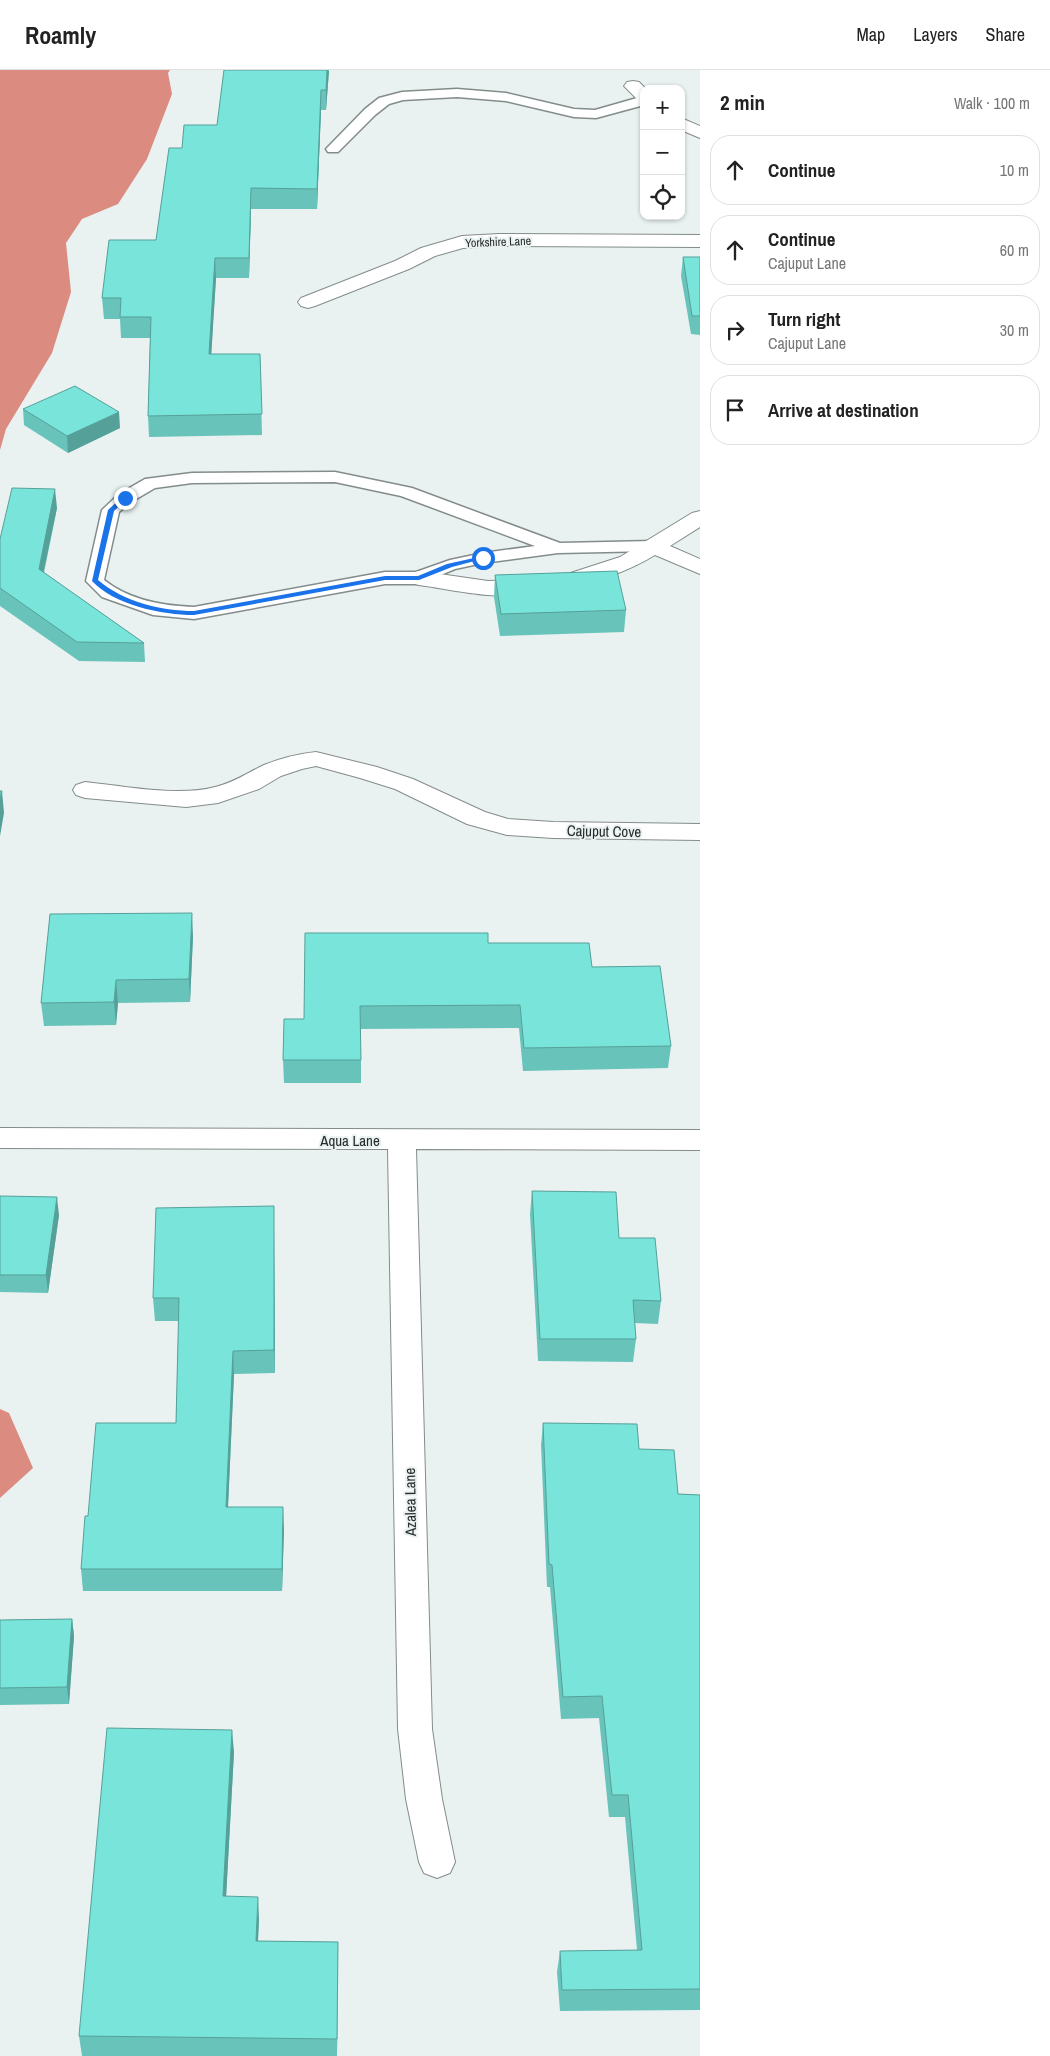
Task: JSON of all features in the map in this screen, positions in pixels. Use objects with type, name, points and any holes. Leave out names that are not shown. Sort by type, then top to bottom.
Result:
[{"type":"street","points":[[685,125],[700,133]]},
{"type":"street","name":"Yorkshire Lane","points":[[308,302],[402,265],[428,252],[462,242],[499,240],[700,241]]},
{"type":"street","points":[[419,578],[488,588],[554,586],[628,562],[700,518]]},
{"type":"street","points":[[653,546],[700,567]]},
{"type":"street","name":"Cajuput Cove","points":[[85,790],[186,799],[218,795],[250,784],[272,771],[297,762],[316,759],[368,772],[404,784],[476,818],[507,827],[553,830],[700,832]]},
{"type":"street","name":"Aqua Lane","points":[[0,1138],[700,1140]]},
{"type":"street","name":"Azalea Lane","points":[[402,1140],[416,1729],[424,1799],[437,1862]]},
{"type":"lane","points":[[333,149],[370,112],[384,102],[402,96],[458,93],[506,97],[574,113],[596,114],[640,101]]},
{"type":"lane","points":[[558,548],[406,492],[335,477],[192,478],[151,483],[125,498],[111,510],[95,581],[109,593],[160,611],[194,613],[385,578],[419,578],[450,565],[483,558],[558,548],[653,546]]},
{"type":"shaded area","points":[[0,70],[170,70],[168,73],[172,94],[147,159],[118,204],[82,219],[66,243],[71,292],[52,353],[6,429],[0,450]]},
{"type":"shaded area","points":[[0,1409],[9,1413],[33,1468],[0,1498]]},
{"type":"building","points":[[224,70],[327,70],[326,90],[321,90],[317,189],[251,188],[249,258],[215,258],[209,354],[260,354],[262,414],[148,416],[151,317],[120,317],[121,298],[102,298],[109,240],[156,240],[169,148],[182,148],[184,125],[217,125]]},
{"type":"building","points":[[683,257],[700,257],[700,316],[692,316]]},
{"type":"building","points":[[75,386],[119,412],[67,436],[23,409]]},
{"type":"building","points":[[12,488],[55,489],[39,569],[144,643],[77,642],[0,588],[0,539]]},
{"type":"building","points":[[617,571],[626,610],[501,614],[495,575]]},
{"type":"building","points":[[192,913],[189,979],[116,980],[114,1002],[41,1003],[50,914]]},
{"type":"building","points":[[305,933],[488,933],[488,943],[589,943],[592,967],[660,966],[671,1046],[524,1048],[520,1005],[360,1006],[361,1060],[283,1060],[284,1019],[304,1019]]},
{"type":"building","points":[[532,1191],[616,1192],[619,1238],[655,1238],[661,1301],[633,1300],[636,1339],[540,1339]]},
{"type":"building","points":[[0,1196],[57,1197],[46,1275],[0,1275]]},
{"type":"building","points":[[274,1206],[274,1350],[233,1351],[226,1507],[283,1507],[282,1569],[81,1569],[85,1516],[88,1516],[96,1423],[176,1423],[179,1298],[153,1298],[156,1208]]},
{"type":"building","points":[[543,1423],[637,1424],[639,1449],[674,1450],[678,1494],[700,1495],[700,1989],[562,1990],[560,1951],[642,1950],[628,1795],[612,1795],[602,1696],[563,1697],[552,1565],[549,1564]]},
{"type":"building","points":[[72,1619],[67,1687],[0,1688],[0,1620]]},
{"type":"building","points":[[107,1728],[232,1730],[223,1896],[258,1897],[256,1941],[338,1942],[337,2039],[79,2036]]},
{"type":"route","points":[[125,498],[111,510],[95,581],[109,593],[160,611],[194,613],[385,578],[419,578],[450,565],[483,558]]}]
